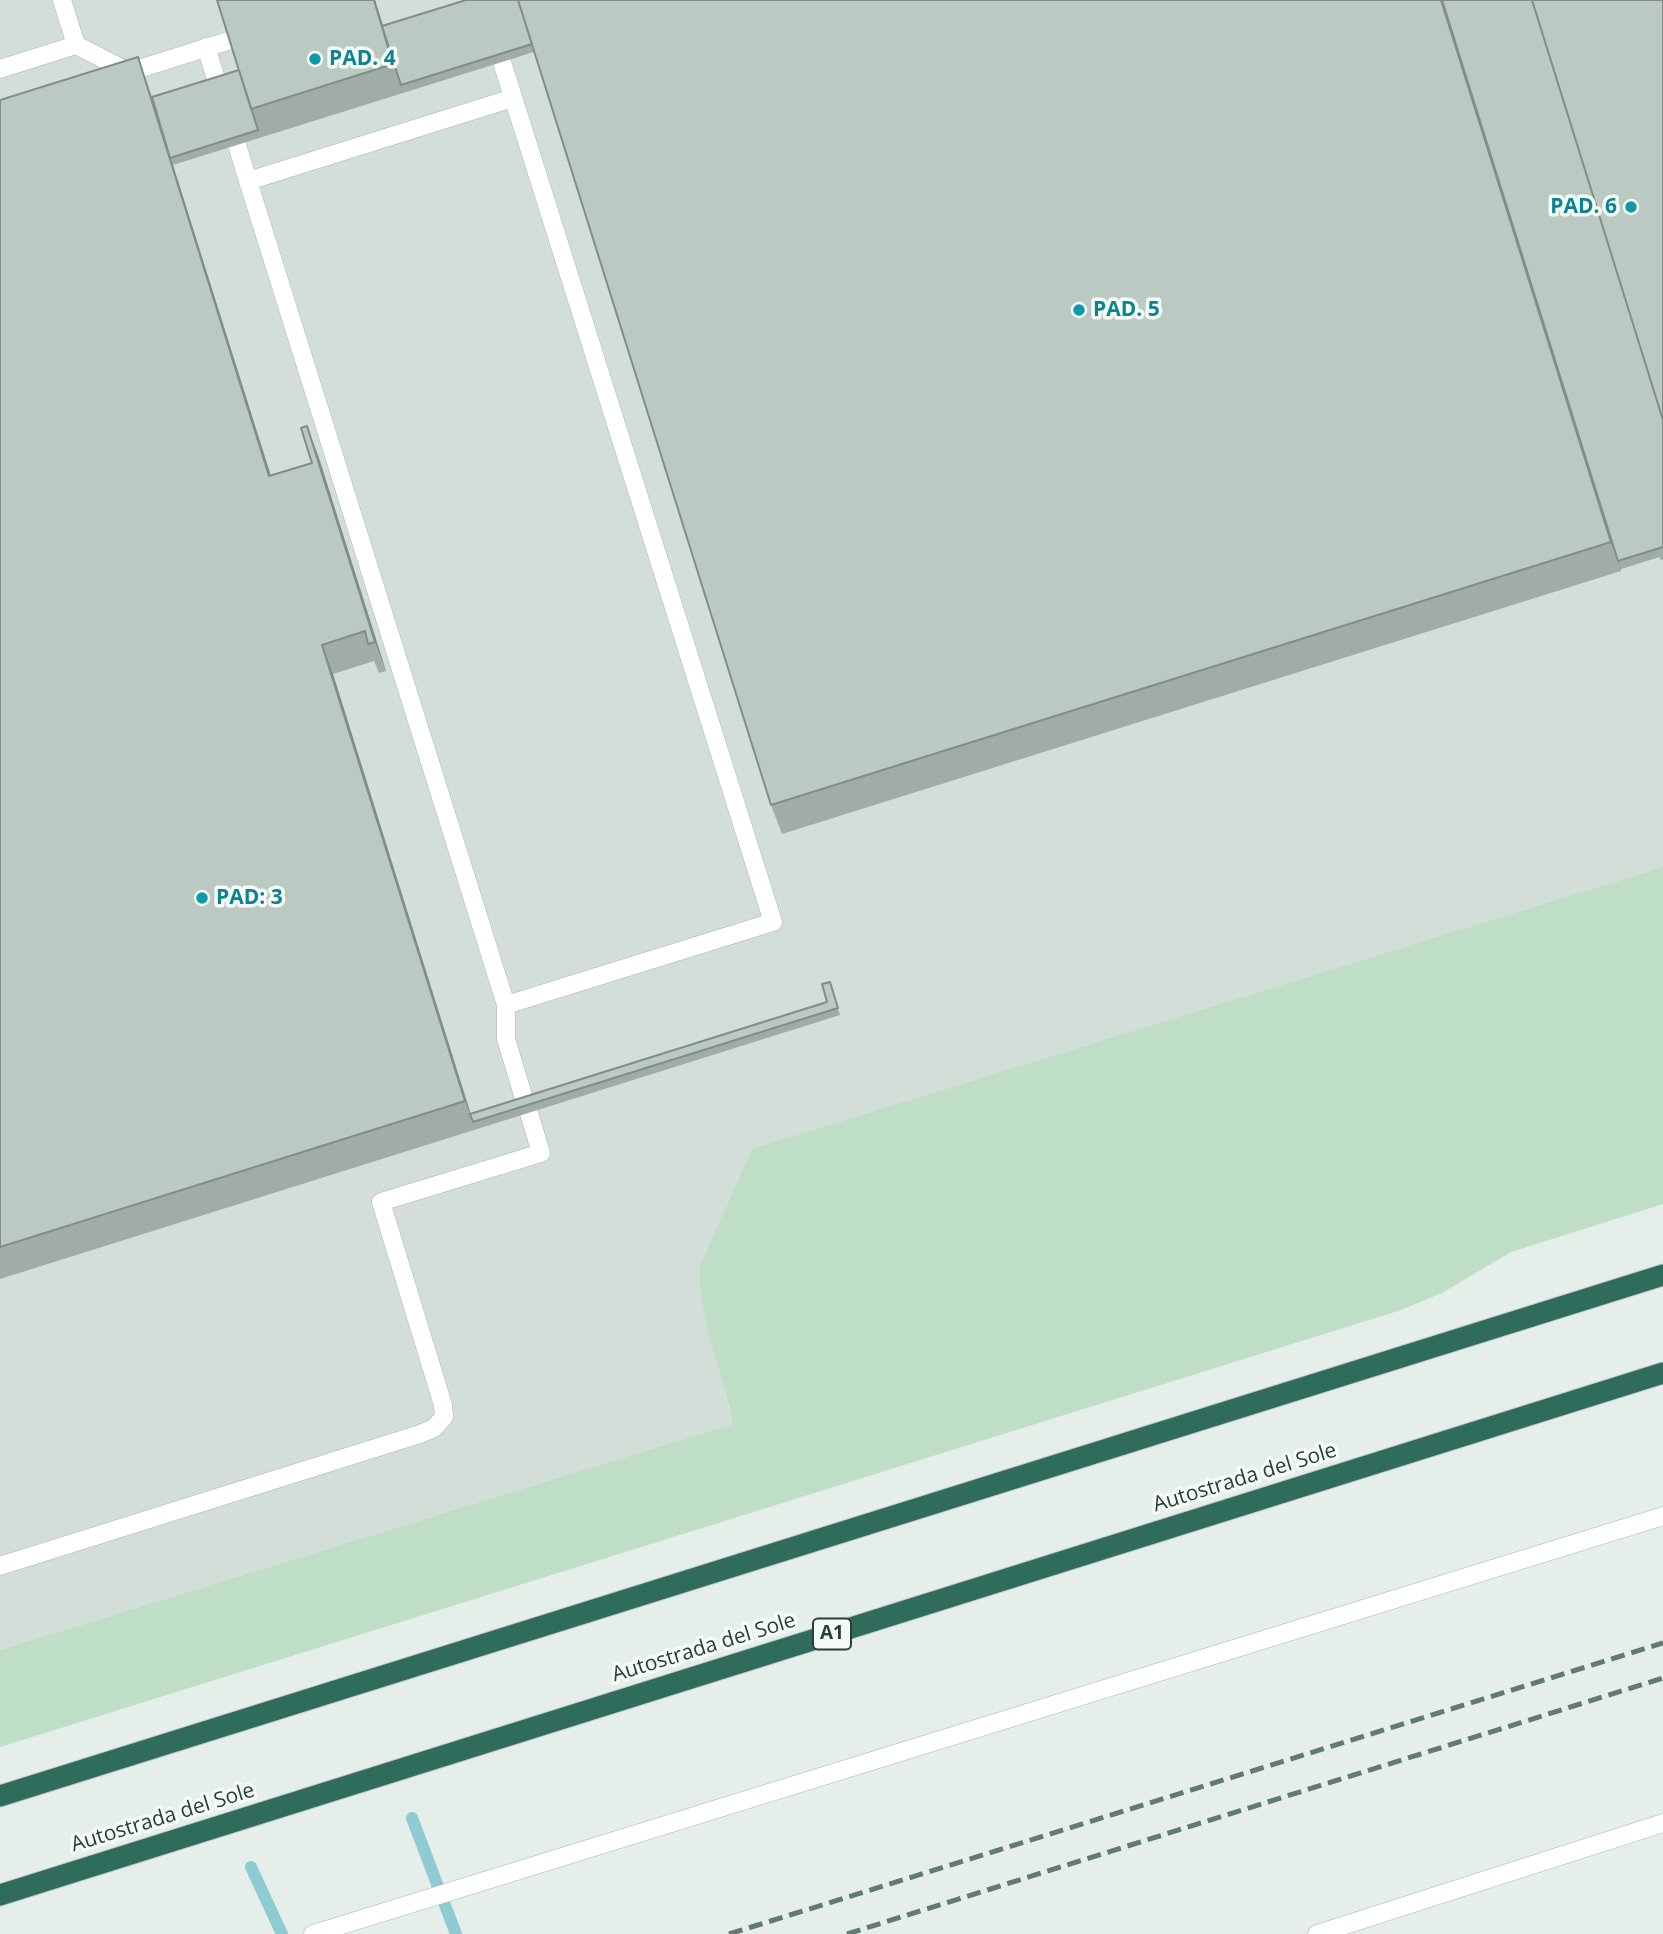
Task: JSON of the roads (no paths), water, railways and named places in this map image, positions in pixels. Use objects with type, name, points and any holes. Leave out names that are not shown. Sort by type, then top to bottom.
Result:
[{"type":"highway","points":[[0,1796],[1663,1275]]},
{"type":"highway","name":"Autostrada del Sole","points":[[0,1895],[1663,1373]]},
{"type":"lane","points":[[62,0],[76,46]]},
{"type":"lane","points":[[0,69],[76,46],[129,72],[231,40]]},
{"type":"lane","points":[[206,47],[218,85]]},
{"type":"lane","points":[[502,62],[773,922],[506,1004]]},
{"type":"lane","points":[[248,181],[513,98]]},
{"type":"lane","points":[[0,1566],[420,1434],[439,1424],[444,1417],[443,1405],[382,1202],[541,1153],[506,1039],[506,1004],[237,145]]},
{"type":"lane","points":[[313,1934],[1663,1516]]},
{"type":"lane","points":[[1317,1934],[1663,1823]]},
{"type":"waterway","points":[[412,1818],[456,1934]]},
{"type":"waterway","points":[[251,1867],[282,1934]]},
{"type":"railway","points":[[729,1934],[1663,1643]]},
{"type":"railway","points":[[847,1934],[1663,1678]]},
{"type":"place","name":"PAD. 4","points":[[315,59]]},
{"type":"place","name":"PAD. 6","points":[[1631,207]]},
{"type":"place","name":"PAD. 5","points":[[1079,310]]},
{"type":"place","name":"PAD: 3","points":[[202,898]]}]
